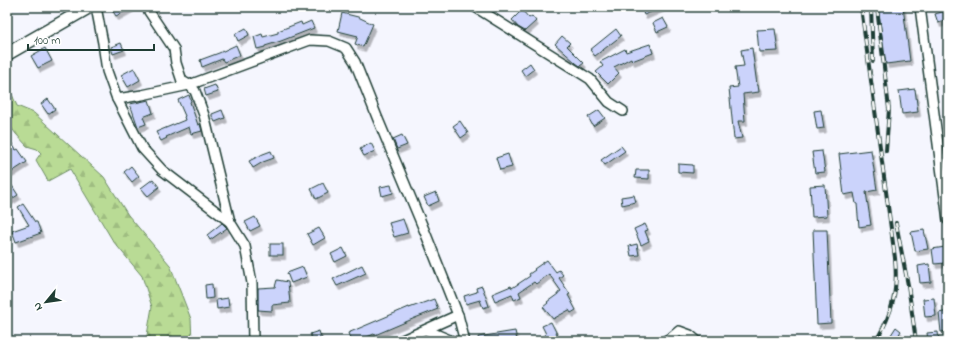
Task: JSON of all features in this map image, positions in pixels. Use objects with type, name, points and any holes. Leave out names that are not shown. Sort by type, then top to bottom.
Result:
[{"type":"main road","points":[[7,54],[89,7]]},
{"type":"street","points":[[96,7],[107,71],[118,99],[142,148],[162,170],[230,222]]},
{"type":"street","points":[[146,7],[174,49],[176,63],[182,81],[195,91],[204,115],[230,222],[245,246],[252,283],[253,341]]},
{"type":"street","points":[[475,7],[590,79],[609,102],[623,111]]},
{"type":"street","points":[[920,7],[948,220]]},
{"type":"street","points":[[118,99],[188,85],[310,40],[329,40],[346,48],[355,62],[426,232],[458,316],[464,341]]},
{"type":"street","points":[[400,341],[458,316]]},
{"type":"street","points":[[426,330],[450,341]]},
{"type":"street","points":[[665,341],[679,330],[690,335],[696,341]]},
{"type":"green space","points":[[7,83],[17,106],[34,113],[104,177],[128,215],[170,265],[191,319],[192,341],[146,341],[152,307],[142,276],[113,241],[70,169],[48,181],[36,160],[41,153],[37,149],[27,146],[7,122]]},
{"type":"building","points":[[117,7],[132,7],[116,16],[112,10]]},
{"type":"building","points":[[641,7],[662,7],[644,15]]},
{"type":"building","points":[[878,7],[903,7],[910,61],[886,64]]},
{"type":"building","points":[[522,10],[529,18],[532,16],[536,21],[525,31],[518,27],[512,20]]},
{"type":"building","points":[[945,11],[948,20],[938,23],[935,14]]},
{"type":"building","points":[[342,13],[358,17],[373,24],[363,47],[355,44],[358,36],[338,31]]},
{"type":"building","points":[[663,18],[668,27],[657,32],[653,23]]},
{"type":"building","points":[[311,21],[314,28],[257,49],[254,37],[262,34],[263,37],[278,33],[278,31],[301,22],[302,25]]},
{"type":"building","points":[[246,28],[249,35],[238,41],[235,34]]},
{"type":"building","points":[[616,29],[621,36],[595,56],[590,50]]},
{"type":"building","points":[[775,29],[778,51],[759,52],[757,30]]},
{"type":"building","points":[[562,36],[570,43],[567,46],[584,63],[580,66],[555,44]]},
{"type":"building","points":[[121,43],[124,50],[113,54],[111,47]]},
{"type":"building","points":[[650,44],[653,53],[632,61],[631,58],[614,67],[619,73],[608,84],[596,72],[603,66],[600,62],[625,49],[626,52]]},
{"type":"building","points":[[236,45],[240,55],[224,62],[222,59],[202,67],[200,60]]},
{"type":"building","points":[[45,48],[52,61],[38,68],[31,56]]},
{"type":"building","points":[[752,48],[759,92],[743,94],[745,121],[738,121],[742,138],[734,139],[729,88],[738,87],[735,67],[744,66],[741,50]]},
{"type":"building","points":[[530,63],[534,69],[525,76],[521,70]]},
{"type":"building","points":[[134,68],[140,80],[128,87],[121,75]]},
{"type":"building","points":[[215,85],[218,92],[206,96],[204,89]]},
{"type":"building","points":[[915,89],[918,112],[902,114],[899,91]]},
{"type":"building","points":[[189,95],[198,125],[200,124],[202,131],[191,134],[189,127],[166,137],[167,138],[161,141],[156,132],[185,120],[185,116],[178,100]]},
{"type":"building","points":[[48,99],[55,109],[48,114],[41,104]]},
{"type":"building","points":[[149,100],[153,113],[143,117],[146,124],[138,127],[130,104]]},
{"type":"building","points":[[222,110],[225,118],[215,122],[212,114]]},
{"type":"building","points":[[599,110],[605,118],[593,126],[588,117]]},
{"type":"building","points":[[821,110],[824,128],[817,129],[814,111]]},
{"type":"building","points":[[460,121],[468,133],[461,138],[453,126]]},
{"type":"building","points":[[402,135],[407,145],[397,149],[393,139]]},
{"type":"building","points":[[7,136],[16,150],[18,149],[27,162],[7,175]]},
{"type":"building","points":[[371,143],[375,151],[364,156],[360,149]]},
{"type":"building","points":[[621,146],[625,151],[605,165],[601,160]]},
{"type":"building","points":[[871,150],[877,190],[866,192],[871,225],[859,227],[857,204],[854,193],[844,195],[839,154]]},
{"type":"building","points":[[271,151],[274,158],[253,168],[249,161]]},
{"type":"building","points":[[822,151],[825,172],[815,173],[812,152]]},
{"type":"building","points":[[508,154],[512,167],[500,170],[496,158]]},
{"type":"building","points":[[678,164],[693,165],[693,173],[678,172]]},
{"type":"building","points":[[131,166],[139,176],[132,182],[124,172]]},
{"type":"building","points":[[636,170],[649,170],[649,179],[635,178]]},
{"type":"building","points":[[7,178],[18,195],[7,202]]},
{"type":"building","points":[[153,179],[159,187],[148,196],[141,188]]},
{"type":"building","points":[[323,183],[328,193],[316,199],[311,189]]},
{"type":"building","points":[[391,185],[393,193],[382,196],[380,187]]},
{"type":"building","points":[[825,185],[827,216],[812,217],[810,186]]},
{"type":"building","points":[[436,192],[439,201],[428,206],[424,197]]},
{"type":"building","points":[[634,195],[636,202],[622,205],[621,197]]},
{"type":"building","points":[[23,204],[35,222],[37,222],[41,233],[16,242],[12,231],[29,225],[18,207]]},
{"type":"building","points":[[255,217],[260,226],[250,231],[245,222]]},
{"type":"building","points":[[403,219],[408,233],[394,237],[389,223]]},
{"type":"building","points":[[222,223],[227,228],[210,240],[207,235]]},
{"type":"building","points":[[645,224],[648,230],[645,231],[649,241],[641,245],[634,229]]},
{"type":"building","points":[[319,228],[325,238],[313,245],[307,234]]},
{"type":"building","points":[[813,230],[827,230],[831,323],[817,324]]},
{"type":"building","points":[[924,230],[928,249],[915,251],[911,232]]},
{"type":"building","points":[[270,244],[283,244],[283,255],[270,255]]},
{"type":"building","points":[[637,244],[639,255],[631,256],[629,246]]},
{"type":"building","points":[[945,247],[946,263],[934,264],[932,249]]},
{"type":"building","points":[[343,248],[347,256],[335,262],[331,254]]},
{"type":"building","points":[[547,260],[556,272],[559,270],[563,275],[559,278],[570,294],[568,295],[576,310],[571,313],[569,310],[553,319],[543,307],[561,291],[549,274],[536,284],[534,282],[519,292],[521,297],[514,300],[512,294],[495,301],[492,294],[511,286],[512,288],[530,276],[529,274],[535,270],[534,269]]},
{"type":"building","points":[[929,264],[931,282],[920,283],[918,266]]},
{"type":"building","points":[[362,265],[366,273],[337,286],[333,279]]},
{"type":"building","points":[[303,267],[307,277],[291,283],[287,273]]},
{"type":"building","points":[[277,280],[288,282],[290,303],[272,305],[272,311],[258,310],[258,288],[275,287]]},
{"type":"building","points":[[212,284],[213,298],[206,299],[205,285]]},
{"type":"building","points":[[482,286],[489,306],[483,308],[480,300],[466,304],[464,296],[477,292],[476,288]]},
{"type":"building","points":[[228,298],[229,307],[217,309],[216,300]]},
{"type":"building","points":[[934,298],[936,316],[925,317],[923,299]]},
{"type":"building","points":[[434,299],[438,309],[375,335],[374,334],[357,341],[351,341],[348,333],[409,307]]},
{"type":"building","points":[[948,311],[948,331],[941,332],[939,313]]},
{"type":"building","points":[[551,322],[559,338],[554,341],[547,341],[544,335],[546,334],[542,326]]},
{"type":"building","points":[[896,327],[901,331],[895,341],[887,341]]},
{"type":"building","points":[[319,331],[322,341],[313,341],[310,334]]},
{"type":"building","points":[[515,331],[517,340],[479,341],[478,337]]},
{"type":"building","points":[[938,332],[939,341],[928,341],[927,333]]},
{"type":"railway","points":[[861,7],[896,270],[893,301],[887,320],[876,341]]},
{"type":"railway","points":[[871,7],[873,61]]},
{"type":"railway","points":[[877,8],[889,109],[886,151]]},
{"type":"railway","points":[[896,223],[908,285],[916,341]]}]
